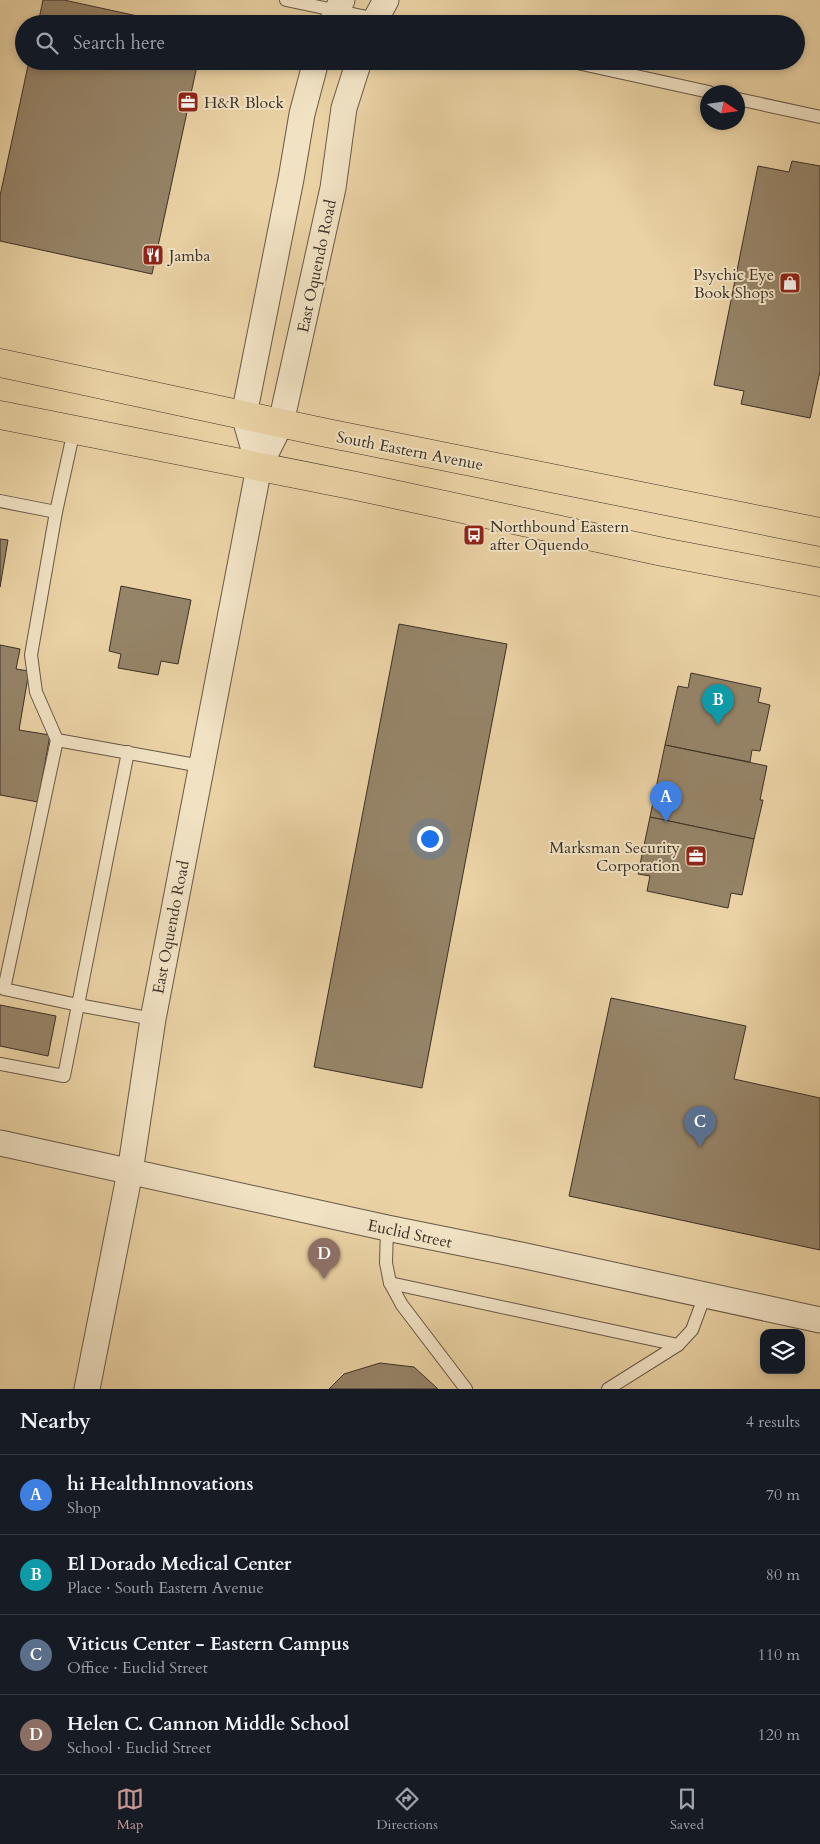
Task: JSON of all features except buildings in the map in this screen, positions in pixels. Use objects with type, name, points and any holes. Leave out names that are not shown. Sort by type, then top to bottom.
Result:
[{"type":"main road","name":"South Eastern Avenue","points":[[0,363],[281,423],[820,532]]},
{"type":"main road","points":[[0,415],[356,486],[663,552],[820,582]]},
{"type":"street","name":"East Oquendo Road","points":[[259,467],[244,415],[302,114],[314,70]]},
{"type":"street","name":"East Oquendo Road","points":[[87,1389],[130,1172],[153,1019],[259,467],[281,423],[333,188],[344,108],[355,70]]},
{"type":"street","name":"Euclid Street","points":[[0,1143],[820,1320]]},
{"type":"lane","points":[[286,0],[336,11],[378,14]]},
{"type":"lane","points":[[609,70],[700,90]]},
{"type":"lane","points":[[745,101],[820,117]]},
{"type":"lane","points":[[74,430],[56,512],[31,656],[36,692],[57,740],[2,989],[153,1019]]},
{"type":"lane","points":[[0,500],[56,512]]},
{"type":"lane","points":[[57,740],[201,766]]},
{"type":"lane","points":[[0,1064],[64,1076],[128,752]]},
{"type":"lane","points":[[387,1228],[386,1263],[390,1283],[402,1305],[466,1389]]},
{"type":"lane","points":[[390,1283],[678,1345]]},
{"type":"lane","points":[[608,1389],[678,1345],[692,1330],[705,1295]]},
{"type":"place","name":"H&R Block","points":[[188,102]]},
{"type":"place","name":"Jamba","points":[[153,255]]},
{"type":"place","name":"Psychic Eye Book Shops","points":[[790,283]]},
{"type":"place","name":"Northbound Eastern after Oquendo","points":[[474,535]]},
{"type":"place","name":"El Dorado Medical Center","points":[[718,725]]},
{"type":"place","name":"hi HealthInnovations","points":[[666,822]]},
{"type":"place","name":"Marksman Security Corporation","points":[[696,856]]},
{"type":"place","name":"Viticus Center - Eastern Campus","points":[[700,1147]]},
{"type":"place","name":"Helen C. Cannon Middle School","points":[[324,1279]]}]
